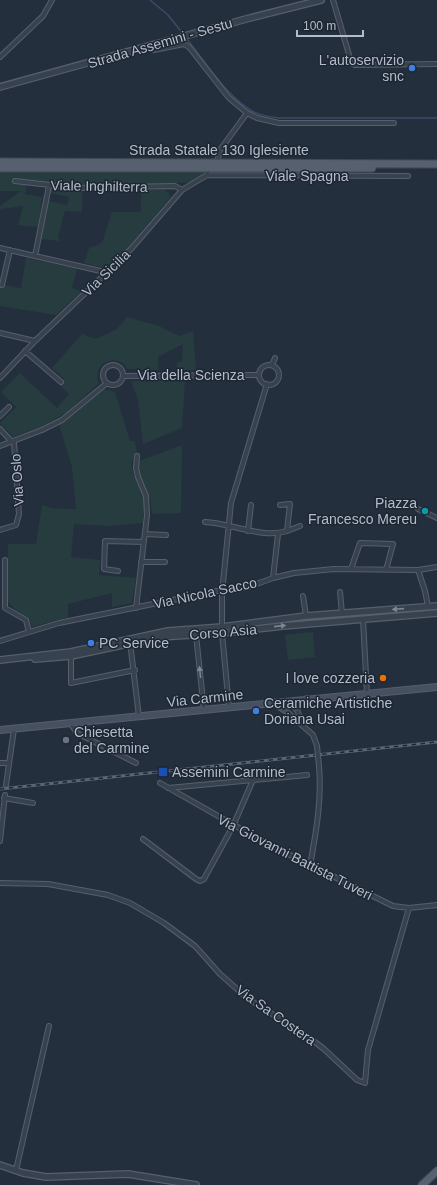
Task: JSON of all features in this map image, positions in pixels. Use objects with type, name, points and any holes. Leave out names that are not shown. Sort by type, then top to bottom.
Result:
[{"type":"main road","name":"Strada Statale 130 Iglesiente","points":[[0,162],[437,164]]},
{"type":"main road","name":"Strada Statale 130 Iglesiente","points":[[0,168],[208,171],[437,168]]},
{"type":"main road","name":"Via Carmine","points":[[0,730],[437,687]]},
{"type":"main road","points":[[296,708],[308,699]]},
{"type":"main road","points":[[273,702],[285,710]]},
{"type":"main road","points":[[424,1183],[437,1171]]},
{"type":"main road","points":[[424,1183],[437,1174]]},
{"type":"street","points":[[0,57],[43,16],[52,0]]},
{"type":"street","name":"Strada Assemini - Sestu","points":[[0,87],[320,0]]},
{"type":"street","points":[[333,0],[351,62],[355,65],[437,64]]},
{"type":"street","points":[[149,47],[154,50],[184,44],[189,47],[229,98],[247,113],[267,121],[279,123],[394,123]]},
{"type":"street","points":[[218,163],[220,150],[247,113]]},
{"type":"street","name":"Viale Spagna","points":[[208,171],[408,176]]},
{"type":"street","name":"Via Sicilia","points":[[0,378],[34,341],[105,272],[131,249],[182,190],[208,171]]},
{"type":"street","name":"Viale Inghilterra","points":[[15,181],[76,188],[175,186],[182,190]]},
{"type":"street","points":[[35,256],[49,186]]},
{"type":"street","points":[[0,248],[105,272]]},
{"type":"street","points":[[2,285],[10,250]]},
{"type":"street","points":[[0,333],[34,341]]},
{"type":"street","points":[[25,351],[61,382]]},
{"type":"street","points":[[272,365],[274,358]]},
{"type":"street","points":[[272,365],[277,370],[279,376],[276,382],[266,384],[261,381],[259,375],[263,367],[272,365]]},
{"type":"street","points":[[110,366],[119,367],[123,376],[121,382],[117,384],[107,382],[104,374],[110,366]]},
{"type":"street","name":"Via della Scienza","points":[[123,376],[259,375]]},
{"type":"street","points":[[0,446],[13,442],[62,420],[107,382]]},
{"type":"street","points":[[229,707],[222,630],[222,590],[228,525],[231,503],[238,476],[266,384]]},
{"type":"street","points":[[0,416],[9,407]]},
{"type":"street","points":[[0,429],[13,442]]},
{"type":"street","name":"Via Oslo","points":[[0,530],[16,525],[19,514],[13,442]]},
{"type":"street","points":[[136,608],[145,534],[146,496],[136,468],[138,456]]},
{"type":"street","points":[[280,505],[290,504],[287,531]]},
{"type":"street","points":[[248,531],[251,505]]},
{"type":"street","points":[[418,509],[437,518]]},
{"type":"street","points":[[206,522],[228,525],[248,531],[278,534],[300,526]]},
{"type":"street","points":[[145,534],[166,535]]},
{"type":"street","points":[[273,578],[278,534]]},
{"type":"street","points":[[118,570],[104,569],[105,542],[144,542]]},
{"type":"street","points":[[351,569],[360,543],[393,544],[386,570]]},
{"type":"street","points":[[5,560],[5,608],[26,620],[29,632]]},
{"type":"street","points":[[141,562],[165,562]]},
{"type":"street","name":"Via Nicola Sacco","points":[[0,640],[59,623],[222,590],[248,587],[273,578],[294,573],[351,569],[418,570],[437,567]]},
{"type":"street","points":[[418,570],[425,591],[428,607]]},
{"type":"street","points":[[340,592],[342,613]]},
{"type":"street","points":[[303,596],[306,616]]},
{"type":"street","name":"Corso Asia","points":[[130,642],[160,637],[196,635],[306,616],[437,606]]},
{"type":"street","name":"Corso Asia","points":[[130,642],[168,631],[222,630],[283,626],[437,613]]},
{"type":"street","points":[[363,619],[367,694]]},
{"type":"street","points":[[196,635],[204,710]]},
{"type":"street","points":[[0,663],[71,654],[130,642],[139,717]]},
{"type":"street","points":[[0,660],[71,654]]},
{"type":"street","points":[[71,654],[71,683],[134,670]]},
{"type":"street","points":[[291,701],[296,708],[303,725]]},
{"type":"street","points":[[284,702],[285,710],[313,735],[317,746],[321,787],[319,813],[310,866]]},
{"type":"street","points":[[71,724],[77,733],[136,763]]},
{"type":"street","points":[[6,785],[14,729]]},
{"type":"street","points":[[0,763],[9,763]]},
{"type":"street","points":[[168,788],[307,775]]},
{"type":"street","points":[[143,839],[200,881],[204,880],[233,826],[253,780]]},
{"type":"street","name":"Via Giovanni Battista Tuveri","points":[[160,783],[233,826],[310,866],[393,906],[409,908],[437,905]]},
{"type":"street","points":[[0,841],[5,797],[33,803]]},
{"type":"street","name":"Via Sa Costera","points":[[0,883],[48,884],[108,895],[130,903],[164,923],[194,946],[220,974],[247,998],[307,1036],[330,1054],[357,1080],[364,1083],[368,1050],[409,908]]},
{"type":"street","points":[[16,1170],[49,1026]]},
{"type":"street","points":[[0,1165],[46,1177],[142,1175],[196,1185]]},
{"type":"green space","points":[[0,171],[202,171],[203,176],[193,182],[131,186],[49,184],[39,181],[15,179],[14,182],[27,185],[25,194],[42,197],[38,227],[18,225],[23,206],[0,209],[0,206],[21,191],[0,191]]},
{"type":"green space","points":[[164,189],[169,193],[170,198],[128,248],[105,268],[84,263],[89,248],[100,244],[103,240],[112,212],[141,212],[141,191]]},
{"type":"green space","points":[[51,190],[82,192],[82,212],[65,211],[58,237],[60,241],[41,239],[48,201],[67,205],[69,197],[50,193]]},
{"type":"green space","points":[[26,258],[77,269],[72,288],[82,291],[56,315],[0,306],[0,284],[21,288]]},
{"type":"green space","points":[[127,317],[159,326],[179,336],[193,331],[196,370],[177,370],[177,363],[182,361],[183,344],[158,357],[159,370],[127,369],[122,362],[114,360],[106,362],[99,368],[97,379],[99,383],[67,412],[39,428],[13,437],[0,423],[16,407],[1,392],[20,373],[57,408],[69,394],[60,385],[64,379],[52,368],[82,334],[96,339],[117,329]]},
{"type":"green space","points":[[131,381],[185,381],[182,428],[143,444],[138,400]]},
{"type":"green space","points":[[104,389],[115,392],[130,441],[135,441],[137,452],[131,463],[133,472],[144,495],[143,523],[108,526],[74,524],[71,557],[100,560],[99,575],[136,578],[132,603],[112,607],[112,593],[68,604],[68,617],[32,627],[30,620],[17,611],[8,602],[8,544],[36,544],[42,505],[51,508],[76,509],[72,467],[59,425]]},
{"type":"green space","points":[[182,445],[181,513],[152,514],[150,498],[139,474],[139,461]]},
{"type":"green space","points":[[313,632],[315,657],[288,660],[285,635]]},
{"type":"waterway","points":[[150,0],[168,15],[184,35]]},
{"type":"waterway","points":[[186,38],[216,78],[233,96],[252,111],[262,115],[279,118],[437,118]]},
{"type":"railway","points":[[0,789],[437,742]]},
{"type":"place","name":"L'autoservizio snc","points":[[412,68]]},
{"type":"place","name":"Piazza Francesco Mereu","points":[[425,511]]},
{"type":"place","name":"PC Service","points":[[91,643]]},
{"type":"place","name":"I love cozzeria","points":[[383,678]]},
{"type":"place","name":"Ceramiche Artistiche Doriana Usai","points":[[256,711]]},
{"type":"place","name":"Chiesetta del Carmine","points":[[66,740]]},
{"type":"place","name":"Assemini Carmine","points":[[163,772]]}]
